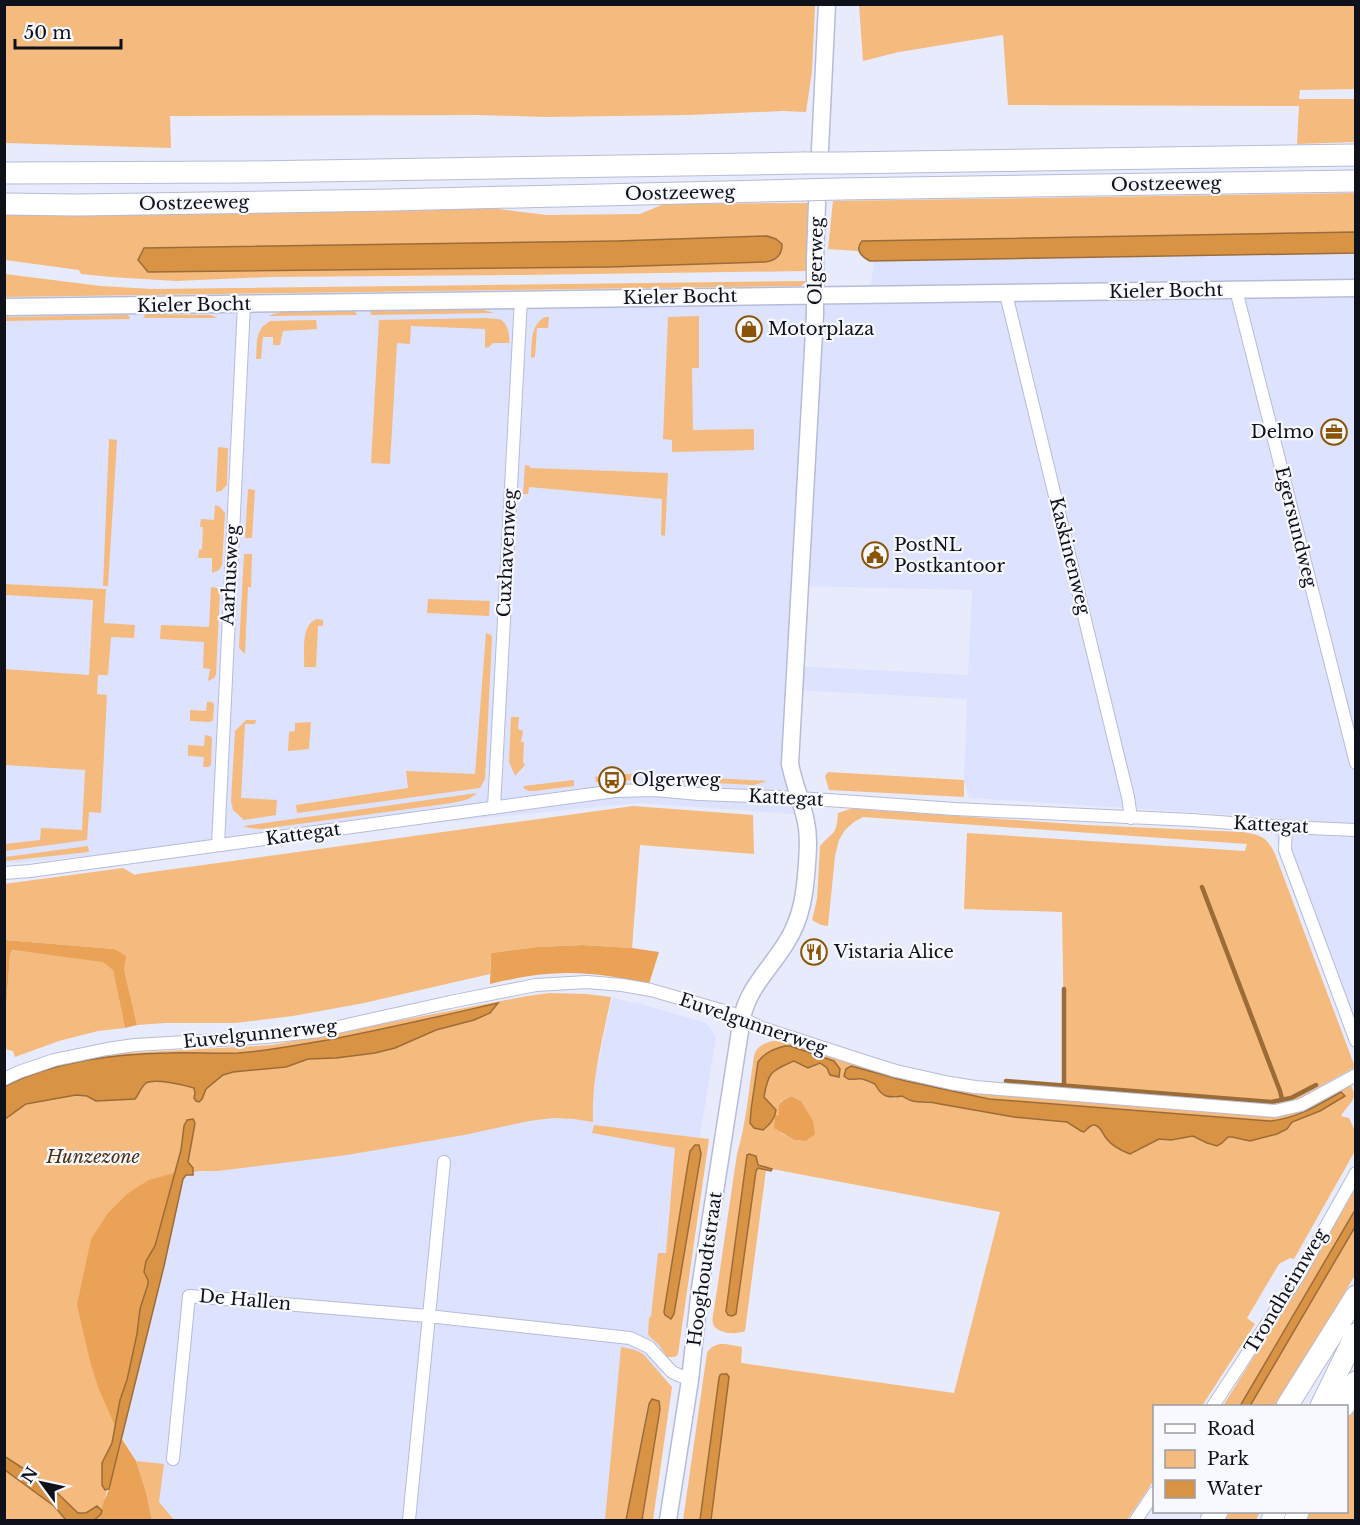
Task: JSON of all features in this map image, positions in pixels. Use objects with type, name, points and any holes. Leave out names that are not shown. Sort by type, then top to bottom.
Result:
[{"type":"highway","name":"Oostzeeweg","points":[[4,174],[284,172],[1356,154]]},
{"type":"highway","name":"Oostzeeweg","points":[[4,204],[809,197],[840,189],[1356,181]]},
{"type":"highway","points":[[1288,1405],[1356,1296]]},
{"type":"highway","points":[[1322,1405],[1356,1334]]},
{"type":"highway","points":[[1345,1405],[1356,1382]]},
{"type":"street","points":[[820,150],[827,4]]},
{"type":"street","name":"Olgerweg","points":[[742,1018],[750,994],[796,927],[806,887],[808,840],[806,822],[790,764],[814,295],[809,197]]},
{"type":"street","name":"Kieler Bocht","points":[[4,307],[1356,288]]},
{"type":"street","name":"Egersundweg","points":[[1236,290],[1356,763]]},
{"type":"street","name":"Kaskinenweg","points":[[1006,294],[1128,797],[1131,818]]},
{"type":"street","name":"Cuxhavenweg","points":[[494,808],[520,299]]},
{"type":"street","name":"Aarhusweg","points":[[218,845],[244,304]]},
{"type":"street","name":"Kattegat","points":[[4,873],[635,790],[1356,830]]},
{"type":"street","points":[[1286,827],[1285,850],[1356,1041]]},
{"type":"street","name":"Euvelgunnerweg","points":[[4,1079],[54,1060],[107,1048],[320,1031],[536,985],[587,982],[651,990],[731,1013],[756,1026],[896,1071],[975,1087],[1275,1111],[1301,1105],[1356,1075]]},
{"type":"street","name":"Hooghoudtstraat","points":[[668,1521],[690,1380],[702,1276],[742,1018]]},
{"type":"street","points":[[409,1521],[444,1162]]},
{"type":"street","name":"Trondheimweg","points":[[1214,1405],[1297,1278],[1356,1173]]},
{"type":"street","name":"De Hallen","points":[[173,1459],[189,1296],[428,1316],[630,1338],[649,1347],[672,1372],[690,1380]]},
{"type":"street","points":[[1136,1521],[1153,1496]]},
{"type":"shaded area","points":[[1355,244],[1355,1048],[1268,817],[969,798],[964,780],[967,699],[793,690],[793,714],[804,815],[640,803],[5,864],[4,301],[783,291],[810,305],[868,304],[875,254]],"holes":[[[800,586],[972,590],[968,675],[795,666]]]},
{"type":"shaded area","points":[[5,940],[114,949],[126,956],[124,969],[137,1025],[125,1028],[113,970],[103,962],[12,950],[5,1024]]},
{"type":"shaded area","points":[[582,945],[659,952],[649,984],[604,975],[564,973],[490,984],[491,953],[538,947]]},
{"type":"shaded area","points":[[612,998],[706,1023],[716,1037],[638,1520],[153,1520],[150,1499],[135,1460],[117,1427],[179,1173],[529,1118],[587,1117]]},
{"type":"shaded area","points":[[791,1096],[801,1101],[813,1121],[815,1134],[806,1141],[794,1140],[774,1128],[775,1116],[779,1115],[780,1103]]},
{"type":"shaded area","points":[[174,1173],[155,1246],[145,1266],[144,1272],[148,1284],[140,1309],[137,1334],[115,1426],[98,1387],[77,1305],[91,1239],[108,1213],[127,1194],[149,1180]]},
{"type":"shaded area","points":[[122,1439],[136,1461],[152,1520],[94,1520],[101,1514]]},
{"type":"green space","points":[[815,4],[812,71],[806,112],[546,117],[480,115],[170,116],[171,148],[5,143],[4,5]]},
{"type":"green space","points":[[859,5],[1355,5],[1355,89],[1300,90],[1299,99],[1355,99],[1355,142],[1297,144],[1299,106],[1008,105],[1003,35],[899,52],[863,61]]},
{"type":"green space","points":[[1355,193],[1355,232],[862,241],[858,251],[828,249],[833,201]]},
{"type":"green space","points":[[809,203],[807,271],[270,277],[176,281],[81,274],[79,270],[5,260],[4,214],[491,208],[547,215],[640,214],[664,204]],"holes":[[[767,236],[777,239],[782,244],[782,250],[773,261],[609,267],[148,272],[140,254],[144,248],[617,241]]]},
{"type":"green space","points":[[5,274],[101,286],[152,289],[807,281],[801,286],[5,297]]},
{"type":"green space","points":[[480,309],[494,313],[371,315],[370,310]]},
{"type":"green space","points":[[354,310],[357,315],[268,316],[280,312]]},
{"type":"green space","points":[[146,314],[211,315],[217,318],[143,318]]},
{"type":"green space","points":[[126,315],[130,319],[5,321],[5,317]]},
{"type":"green space","points":[[699,316],[699,368],[692,368],[693,430],[754,429],[754,450],[672,452],[672,440],[663,439],[668,317]]},
{"type":"green space","points":[[549,317],[548,328],[537,328],[535,357],[531,358],[534,330],[540,320]]},
{"type":"green space","points":[[498,319],[505,324],[509,343],[493,343],[485,348],[485,329],[411,326],[410,344],[397,343],[390,464],[371,463],[379,320]]},
{"type":"green space","points":[[316,320],[317,329],[283,331],[280,345],[273,345],[273,337],[263,337],[261,359],[256,359],[259,333],[262,327],[270,321]]},
{"type":"green space","points":[[109,439],[117,440],[108,586],[103,586]]},
{"type":"green space","points":[[218,447],[228,448],[227,485],[221,491],[216,492]]},
{"type":"green space","points":[[525,465],[530,468],[668,473],[665,536],[661,535],[662,499],[529,487],[528,494],[523,494]]},
{"type":"green space","points":[[248,489],[255,490],[252,538],[245,538]]},
{"type":"green space","points":[[215,505],[225,513],[222,565],[219,570],[212,573],[212,558],[198,558],[199,550],[202,549],[201,519],[214,520]]},
{"type":"green space","points":[[244,554],[252,554],[245,654],[239,648]]},
{"type":"green space","points":[[4,584],[106,589],[104,623],[135,625],[134,638],[111,637],[108,675],[98,675],[97,694],[107,695],[101,813],[89,812],[87,840],[5,851],[5,844],[40,840],[41,828],[82,830],[85,770],[5,765],[4,669],[89,675],[93,600],[5,595]]},
{"type":"green space","points":[[211,587],[217,588],[220,593],[216,675],[208,681],[210,669],[203,668],[204,642],[160,639],[161,625],[209,627]]},
{"type":"green space","points":[[428,599],[490,601],[489,616],[427,613]]},
{"type":"green space","points":[[317,619],[323,620],[323,626],[318,626],[316,667],[304,667],[306,633],[308,627]]},
{"type":"green space","points":[[486,633],[492,638],[485,779],[480,788],[297,813],[296,805],[408,788],[406,771],[475,774]]},
{"type":"green space","points":[[207,702],[214,704],[213,720],[210,722],[190,721],[190,710],[206,711]]},
{"type":"green space","points":[[511,717],[519,717],[518,729],[523,731],[521,742],[524,742],[523,762],[525,765],[515,776],[509,762]]},
{"type":"green space","points":[[246,720],[256,720],[255,724],[245,724],[241,798],[277,800],[276,815],[244,820],[233,810],[231,801],[235,731]]},
{"type":"green space","points":[[311,722],[309,749],[288,751],[289,732],[295,731],[295,723]]},
{"type":"green space","points":[[205,735],[212,738],[211,765],[208,767],[203,767],[204,757],[188,756],[188,745],[204,746]]},
{"type":"green space","points":[[828,772],[964,780],[964,797],[829,790],[825,776]]},
{"type":"green space","points":[[637,774],[637,780],[596,782],[595,777]]},
{"type":"green space","points":[[674,776],[767,781],[754,785],[674,781]]},
{"type":"green space","points":[[574,780],[574,786],[534,791],[523,788],[524,786]]},
{"type":"green space","points":[[477,793],[468,799],[452,803],[262,829],[243,826]]},
{"type":"green space","points":[[633,806],[753,815],[754,854],[640,845],[632,948],[582,945],[538,947],[491,953],[490,974],[364,1003],[293,1016],[235,1023],[137,1025],[124,969],[114,949],[5,940],[4,884],[123,868],[135,875]]},
{"type":"green space","points":[[850,809],[1086,825],[1243,832],[1263,838],[1275,854],[1355,1067],[1292,1102],[1268,1105],[1065,1088],[1062,912],[964,909],[967,833],[1245,851],[1247,844],[863,817],[845,830],[839,840],[835,856],[828,926],[821,925],[812,920],[817,899],[820,846],[835,830],[838,813]]},
{"type":"green space","points":[[88,846],[89,852],[5,861],[5,857]]},
{"type":"green space","points":[[11,950],[103,961],[113,969],[125,1028],[98,1031],[59,1041],[15,1057],[13,1051],[5,1049]]},
{"type":"green space","name":"Hunzezone","points":[[550,993],[611,997],[596,1075],[593,1122],[553,1118],[529,1121],[464,1135],[347,1155],[179,1175],[101,1509],[99,1508],[86,1520],[5,1520],[5,1090],[12,1085],[110,1054],[272,1045]]},
{"type":"green space","points":[[781,1040],[1045,1099],[1269,1116],[1297,1112],[1350,1084],[1353,1089],[1353,1098],[1341,1116],[1349,1118],[1355,1131],[1355,1151],[1294,1259],[1290,1258],[1279,1264],[1247,1318],[1255,1324],[1203,1405],[1153,1405],[1153,1481],[1127,1520],[711,1520],[729,1377],[720,1375],[700,1520],[683,1520],[707,1353],[710,1349],[718,1344],[742,1347],[741,1363],[954,1393],[1000,1212],[772,1169],[759,1166],[756,1163],[757,1157],[747,1155],[726,1311],[728,1315],[736,1314],[756,1171],[757,1168],[766,1170],[745,1331],[728,1333],[719,1330],[713,1324],[713,1315],[737,1154],[754,1056],[761,1046],[768,1042]],"holes":[[[790,1046],[834,1061],[840,1069],[839,1076],[820,1063],[813,1067],[794,1061],[780,1067],[769,1078],[764,1098],[775,1110],[751,1110],[758,1062]],[[852,1067],[989,1099],[1269,1121],[1283,1120],[1310,1109],[1320,1111],[1292,1122],[1287,1129],[1250,1141],[1228,1137],[1222,1143],[1211,1145],[1193,1136],[1171,1140],[1159,1139],[1139,1150],[1105,1137],[1095,1125],[1081,1131],[1067,1122],[1014,1117],[916,1102],[902,1096],[895,1098],[877,1089],[875,1084],[860,1079]],[[791,1096],[801,1101],[806,1141],[794,1140],[781,1133],[779,1115],[781,1101]]]},
{"type":"green space","points":[[594,1125],[709,1139],[678,1354],[675,1357],[667,1357],[648,1334],[658,1253],[666,1253],[675,1148],[592,1133]]},
{"type":"green space","points":[[1355,1184],[1355,1210],[1241,1405],[1224,1405],[1276,1321]]},
{"type":"green space","points":[[1355,1227],[1355,1275],[1279,1405],[1251,1405]]},
{"type":"green space","points":[[621,1347],[643,1354],[672,1387],[653,1520],[642,1520],[660,1409],[648,1404],[626,1520],[605,1520]]},
{"type":"green space","points":[[1355,1399],[1355,1520],[1304,1520],[1307,1513],[1348,1513],[1348,1416]]},
{"type":"green space","points":[[136,1461],[164,1464],[159,1502],[174,1520],[152,1520]]},
{"type":"green space","points":[[1225,1513],[1260,1513],[1256,1520],[1220,1520]]},
{"type":"water","points":[[1355,232],[1355,253],[870,261],[859,250],[862,241]]},
{"type":"water","points":[[767,236],[776,239],[782,244],[782,248],[778,257],[765,262],[609,267],[148,272],[138,260],[144,248],[617,241]]},
{"type":"water","points":[[498,1003],[490,1013],[474,1020],[436,1030],[395,1048],[336,1058],[308,1059],[286,1067],[223,1075],[206,1089],[199,1102],[194,1098],[194,1088],[156,1081],[146,1083],[135,1099],[96,1101],[87,1096],[76,1095],[26,1104],[5,1119],[5,1086],[44,1070],[85,1060],[127,1055],[238,1053],[272,1049],[349,1036]]},
{"type":"water","points":[[785,1046],[834,1061],[840,1069],[839,1077],[830,1075],[827,1068],[820,1063],[808,1068],[794,1061],[775,1070],[769,1077],[764,1097],[776,1110],[775,1116],[763,1130],[754,1128],[750,1123],[758,1062],[770,1051]]},
{"type":"water","points":[[851,1066],[989,1099],[1269,1121],[1298,1114],[1341,1092],[1345,1096],[1320,1111],[1292,1122],[1287,1129],[1277,1134],[1250,1141],[1228,1137],[1217,1146],[1193,1136],[1171,1140],[1159,1139],[1130,1154],[1111,1143],[1095,1125],[1090,1126],[1084,1132],[1067,1122],[1014,1117],[916,1102],[902,1096],[886,1096],[873,1083],[862,1079],[848,1079],[844,1076],[846,1069]]},
{"type":"water","points":[[193,1119],[195,1123],[188,1162],[193,1168],[193,1175],[186,1175],[183,1179],[109,1489],[105,1490],[102,1485],[102,1463],[112,1443],[120,1400],[137,1334],[140,1309],[148,1284],[144,1272],[146,1261],[155,1246],[181,1150],[184,1126],[187,1120]]},
{"type":"water","points":[[695,1145],[699,1145],[701,1154],[674,1314],[671,1319],[664,1312],[690,1151]]},
{"type":"water","points":[[747,1155],[756,1156],[758,1165],[772,1169],[771,1171],[758,1168],[756,1171],[736,1314],[732,1316],[726,1311]]},
{"type":"water","points":[[1355,1210],[1355,1227],[1251,1405],[1241,1405]]},
{"type":"water","points":[[722,1374],[727,1374],[729,1377],[711,1520],[700,1520],[719,1378]]},
{"type":"water","points":[[652,1399],[659,1401],[660,1409],[642,1520],[626,1520],[649,1404]]},
{"type":"water","points":[[4,1456],[49,1485],[78,1513],[86,1513],[97,1506],[102,1511],[101,1514],[94,1520],[66,1520],[54,1506],[5,1470]]},
{"type":"waterway","points":[[1202,887],[1282,1099]]},
{"type":"waterway","points":[[1064,989],[1064,1086]]},
{"type":"waterway","points":[[1006,1081],[1271,1102],[1291,1098],[1316,1085]]},
{"type":"place","name":"Motorplaza","points":[[749,329]]},
{"type":"place","name":"Delmo","points":[[1334,432]]},
{"type":"place","name":"PostNL Postkantoor","points":[[875,555]]},
{"type":"place","name":"Olgerweg","points":[[612,780]]},
{"type":"place","name":"Vistaria Alice","points":[[814,952]]}]
